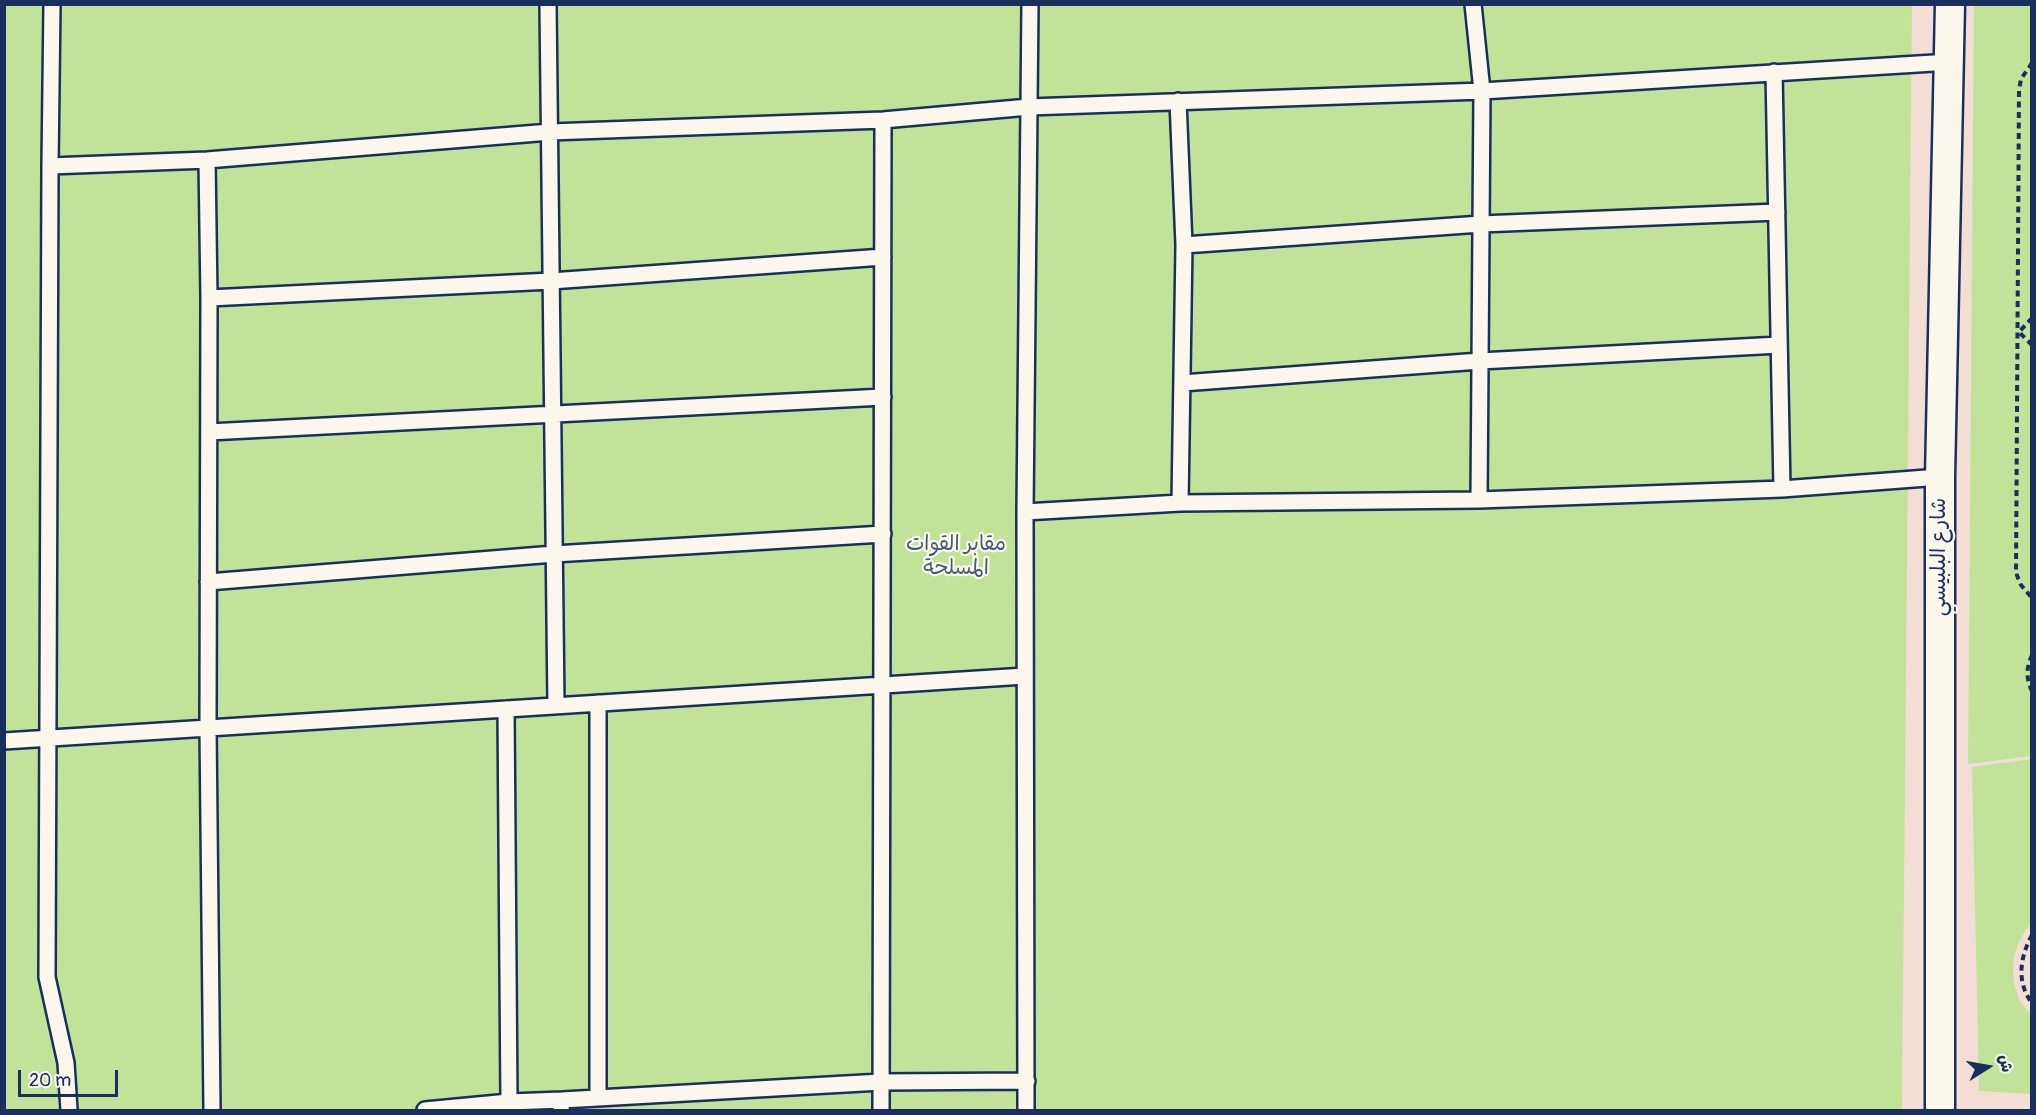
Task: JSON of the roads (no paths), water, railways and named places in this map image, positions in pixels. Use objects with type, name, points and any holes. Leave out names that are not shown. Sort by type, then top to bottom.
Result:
[{"type":"street","name":"شارع البلبيسي","points":[[1940,1110],[1940,477],[1950,4]]},
{"type":"lane","points":[[52,4],[47,977],[66,1063],[69,1110]]},
{"type":"lane","points":[[548,4],[556,705]]},
{"type":"lane","points":[[1026,1110],[1025,513],[1030,4]]},
{"type":"lane","points":[[1473,4],[1482,91],[1479,500]]},
{"type":"lane","points":[[50,166],[207,160],[550,132],[883,120],[1029,107],[1482,91],[1950,62]]},
{"type":"lane","points":[[1774,72],[1782,489]]},
{"type":"lane","points":[[1178,101],[1184,244],[1180,503]]},
{"type":"lane","points":[[881,1110],[883,120]]},
{"type":"lane","points":[[207,160],[208,727],[212,1110]]},
{"type":"lane","points":[[1184,244],[1481,224],[1777,212]]},
{"type":"lane","points":[[209,298],[551,281],[883,257]]},
{"type":"lane","points":[[1182,383],[1480,361],[1779,345]]},
{"type":"lane","points":[[209,432],[883,397]]},
{"type":"lane","points":[[1025,513],[1180,503],[1479,500],[1782,489],[1940,477]]},
{"type":"lane","points":[[208,582],[554,554],[882,534]]},
{"type":"lane","points":[[4,741],[1025,676]]},
{"type":"lane","points":[[598,703],[598,1098]]},
{"type":"lane","points":[[506,709],[509,1102]]},
{"type":"lane","points":[[425,1110],[509,1102],[561,1105],[598,1098],[881,1082],[1027,1081]]},
{"type":"park label","name":"مقابر القوات المسلحة","points":[[956,557]]}]
